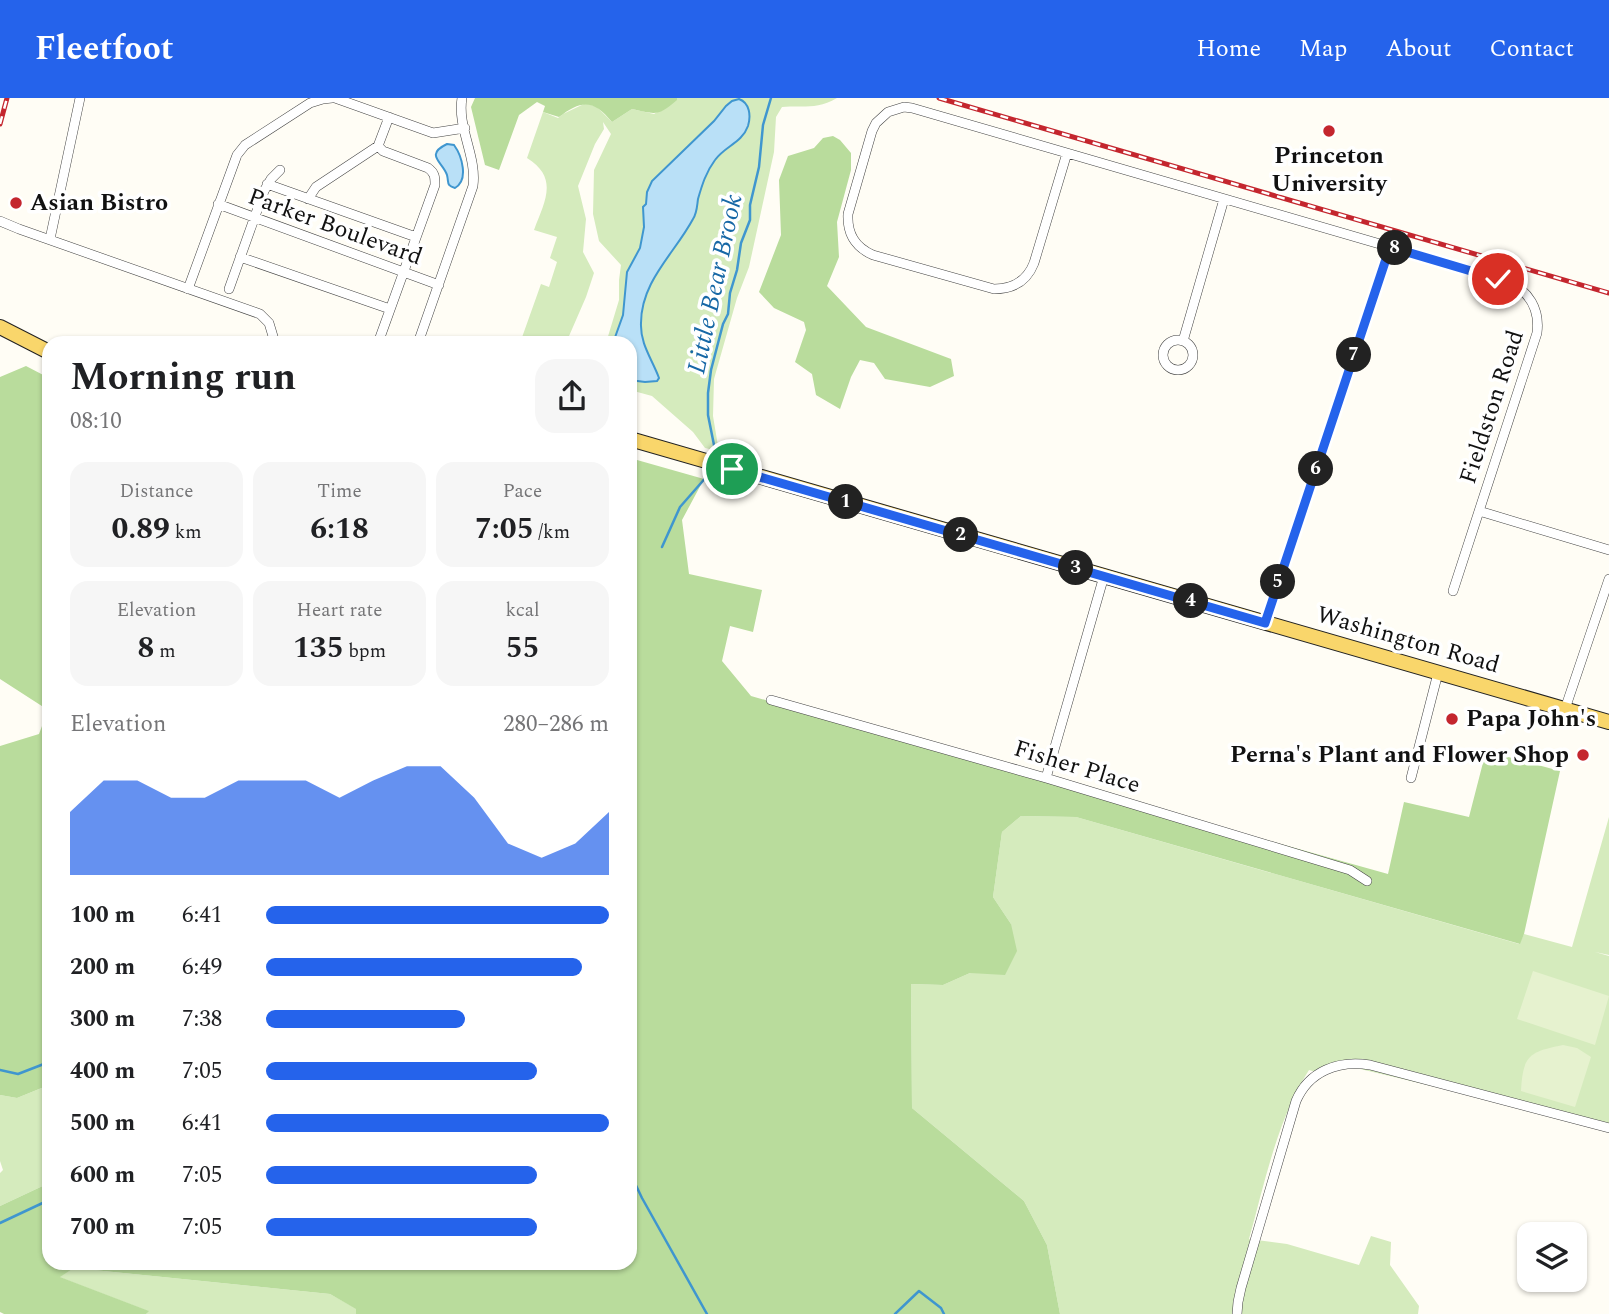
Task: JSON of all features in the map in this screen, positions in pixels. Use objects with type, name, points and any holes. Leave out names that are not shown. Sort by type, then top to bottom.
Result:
[{"type":"main road","points":[[0,327],[42,348]]},
{"type":"main road","name":"Washington Road","points":[[637,441],[1609,722]]},
{"type":"street","points":[[50,239],[79,98]]},
{"type":"street","points":[[188,289],[237,155],[246,145],[310,103],[334,98],[433,133],[465,128]]},
{"type":"street","points":[[421,336],[475,175],[462,116],[463,98]]},
{"type":"street","name":"Fieldston Road","points":[[1067,153],[1034,263],[1027,277],[1011,287],[994,289],[873,255],[858,246],[849,231],[848,214],[872,131],[882,116],[895,109],[912,108],[1067,153],[1224,199],[1507,281],[1524,291],[1534,307],[1537,333],[1453,592]]},
{"type":"street","points":[[307,199],[316,187],[378,146],[389,117]]},
{"type":"street","points":[[378,146],[383,151],[428,168],[435,176],[435,184],[380,336]]},
{"type":"street","points":[[229,289],[267,184],[280,170]]},
{"type":"street","points":[[267,184],[416,237]]},
{"type":"street","points":[[1183,341],[1224,199]]},
{"type":"street","name":"Parker Boulevard","points":[[218,204],[439,285]]},
{"type":"street","points":[[0,221],[260,314],[269,324],[273,336]]},
{"type":"street","points":[[1265,623],[1390,247]]},
{"type":"street","points":[[240,257],[390,309]]},
{"type":"street","points":[[1479,511],[1609,550]]},
{"type":"street","points":[[1046,778],[1104,576]]},
{"type":"street","points":[[1565,709],[1609,579]]},
{"type":"street","points":[[1411,778],[1438,673]]},
{"type":"street","name":"Fisher Place","points":[[771,700],[1046,778],[1350,870],[1367,881]]},
{"type":"street","points":[[1237,1314],[1241,1289],[1296,1101],[1308,1082],[1325,1070],[1344,1064],[1370,1065],[1609,1128]]},
{"type":"green space","points":[[475,98],[677,100],[660,112],[632,109],[612,122],[599,109],[587,104],[574,107],[559,117],[543,112],[545,106],[537,102],[519,115],[499,170],[485,165],[471,107]]},
{"type":"green space","points":[[837,98],[816,106],[782,107],[776,117],[774,152],[749,267],[737,298],[714,379],[713,416],[718,451],[705,448],[693,432],[652,396],[637,392],[637,336],[608,336],[619,300],[621,265],[599,241],[593,214],[594,170],[611,134],[603,122],[604,129],[578,186],[586,219],[583,252],[594,273],[586,297],[569,336],[522,336],[541,284],[549,287],[557,262],[550,258],[557,237],[534,230],[547,191],[543,174],[527,158],[543,112],[558,118],[586,103],[597,107],[612,122],[632,109],[654,114],[676,100]]},
{"type":"green space","points":[[833,136],[851,153],[851,170],[837,222],[839,257],[827,286],[866,327],[951,359],[954,376],[930,387],[885,379],[874,363],[860,360],[840,409],[816,395],[812,374],[795,362],[806,330],[804,322],[774,308],[759,292],[781,235],[779,180],[788,156],[814,148],[823,138]]},
{"type":"green space","points":[[26,366],[42,374],[42,706],[0,679],[0,377]]},
{"type":"green space","points":[[637,460],[704,479],[682,520],[689,574],[762,590],[753,632],[730,626],[722,661],[751,696],[1388,874],[1404,802],[1469,817],[1486,751],[1560,771],[1520,944],[1076,817],[1021,816],[1002,832],[993,897],[1011,924],[1017,951],[1005,975],[970,973],[943,985],[911,984],[912,1108],[1024,1201],[1047,1245],[1060,1314],[356,1314],[356,1309],[330,1294],[94,1270],[637,1270]]},
{"type":"green space","points":[[42,726],[42,1088],[17,1098],[0,1095],[0,746],[39,734]]},
{"type":"green space","points":[[1021,816],[1076,817],[1519,944],[1524,934],[1572,947],[1609,817],[1609,955],[1595,952],[1609,956],[1609,1128],[1339,1064],[1319,1073],[1309,1070],[1280,1130],[1249,1239],[1287,1244],[1359,1265],[1371,1236],[1391,1242],[1390,1265],[1419,1306],[1418,1314],[1060,1314],[1047,1245],[1024,1201],[912,1108],[911,984],[943,985],[970,973],[1011,924],[993,897],[1002,832]]},
{"type":"green space","points":[[1533,971],[1609,996],[1595,1045],[1517,1019]]},
{"type":"green space","points":[[1563,1045],[1577,1048],[1591,1057],[1575,1107],[1521,1091],[1526,1062],[1530,1057],[1542,1050]]},
{"type":"green space","points":[[42,1088],[42,1186],[0,1206],[0,1173],[3,1170],[0,1161],[0,1095],[17,1098]]},
{"type":"green space","points":[[42,1186],[42,1270],[71,1270],[60,1277],[149,1311],[146,1314],[0,1312],[0,1206]]},
{"type":"green space","points":[[71,1270],[94,1270],[330,1294],[357,1309],[356,1314],[146,1314],[148,1311],[59,1277]]},
{"type":"water","points":[[732,101],[743,101],[749,110],[748,126],[742,137],[719,155],[709,169],[694,217],[660,268],[647,294],[642,308],[642,338],[659,378],[657,381],[637,381],[637,336],[616,336],[623,315],[627,272],[640,248],[644,227],[643,207],[646,204],[647,192],[652,181]]},
{"type":"water","points":[[447,144],[454,145],[463,168],[462,179],[455,188],[449,185],[445,170],[436,155],[440,148]]},
{"type":"waterway","name":"Little Bear Brook","points":[[713,458],[715,450],[708,415],[711,370],[728,314],[741,243],[750,220],[763,125],[771,98]]},
{"type":"waterway","name":"Little Bear Brook","points":[[662,547],[680,507],[708,475],[710,468]]},
{"type":"waterway","points":[[0,1070],[18,1074],[42,1065]]},
{"type":"waterway","points":[[637,1188],[707,1314]]},
{"type":"waterway","points":[[0,1223],[42,1203]]},
{"type":"waterway","points":[[895,1314],[919,1291],[941,1308],[944,1314]]},
{"type":"railway","points":[[0,124],[7,98]]},
{"type":"railway","points":[[939,98],[1609,293]]},
{"type":"place","name":"Princeton University","points":[[1329,131]]},
{"type":"place","name":"Asian Bistro","points":[[16,203]]},
{"type":"place","name":"Papa John's","points":[[1452,719]]},
{"type":"place","name":"Perna's Plant and Flower Shop","points":[[1583,755]]},
{"type":"route","points":[[732,469],[1265,623],[1390,247],[1498,279]]}]
